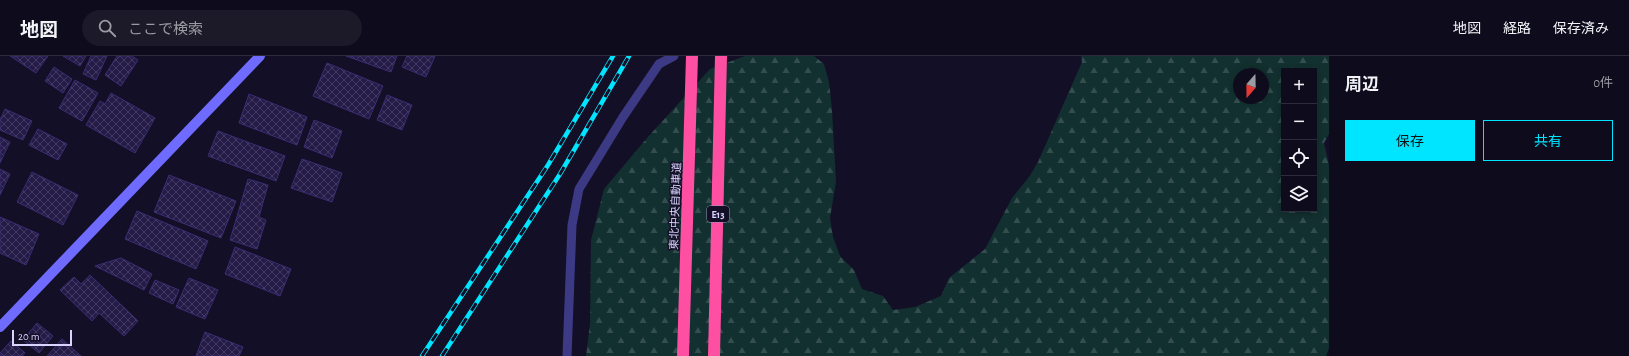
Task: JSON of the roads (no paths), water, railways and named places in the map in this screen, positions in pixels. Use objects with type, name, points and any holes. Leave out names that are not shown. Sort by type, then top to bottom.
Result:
[{"type":"highway","name":"東北中央自動車道","points":[[683,356],[692,56]]},
{"type":"highway","name":"E13","points":[[714,356],[721,56]]},
{"type":"street","points":[[0,327],[260,56]]},
{"type":"lane","points":[[567,356],[572,225],[579,190],[623,117],[659,64],[674,56]]},
{"type":"railway","points":[[422,356],[548,165],[613,56]]},
{"type":"railway","points":[[442,356],[560,174],[629,56]]}]
